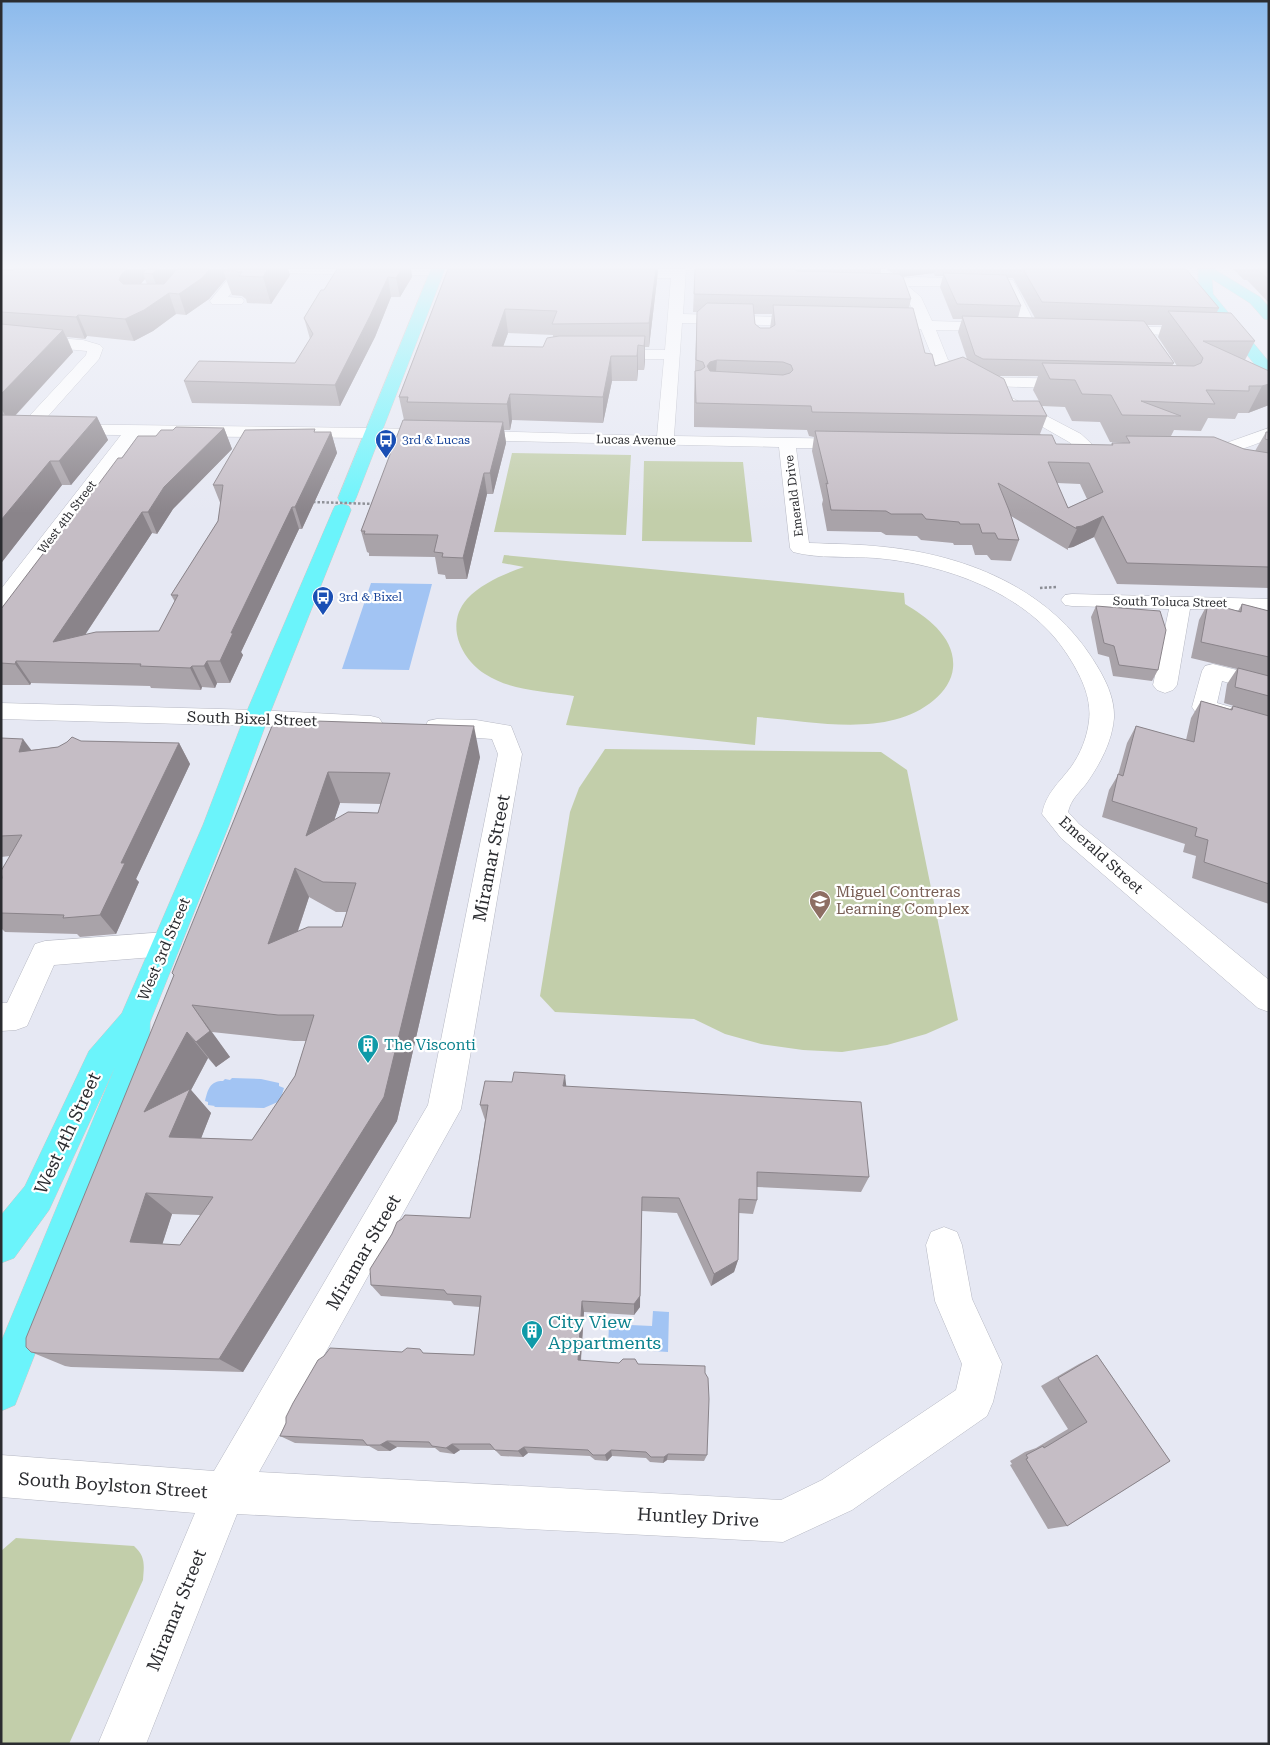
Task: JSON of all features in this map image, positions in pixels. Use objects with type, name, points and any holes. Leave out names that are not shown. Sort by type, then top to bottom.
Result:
[{"type":"main road","name":"West 3rd Street","points":[[1,1391],[132,1062],[134,1022],[216,825],[256,718],[298,620],[405,350]]},
{"type":"main road","points":[[1245,350],[1269,372]]},
{"type":"main road","name":"West 4th Street","points":[[1,1245],[37,1198],[100,1061],[134,1022]]},
{"type":"street","points":[[26,430],[94,356],[94,350]]},
{"type":"street","points":[[665,441],[678,388],[673,350]]},
{"type":"street","points":[[937,350],[941,363],[1075,438],[1087,448]]},
{"type":"street","points":[[589,354],[673,354]]},
{"type":"street","points":[[973,382],[1086,384]]},
{"type":"street","name":"Lucas Avenue","points":[[1,430],[372,433],[665,441],[862,443]]},
{"type":"street","name":"West 4th Street","points":[[5,593],[133,430]]},
{"type":"street","points":[[1183,450],[1219,450],[1269,433]]},
{"type":"street","name":"Emerald Drive","points":[[787,443],[800,548]]},
{"type":"street","points":[[1058,448],[1106,449]]},
{"type":"street","name":"Emerald Street","points":[[800,548],[889,554],[981,576],[1015,594],[1041,612],[1063,631],[1080,654],[1092,678],[1102,709],[1093,755],[1075,780],[1057,800],[1055,814],[1070,831],[1269,999]]},
{"type":"street","name":"South Toluca Street","points":[[1072,600],[1269,605]]},
{"type":"street","points":[[1165,685],[1181,602]]},
{"type":"street","points":[[1269,686],[1213,671],[1204,707],[1269,727]]},
{"type":"street","name":"South Bixel Street","points":[[1,711],[256,718],[476,728],[502,732]]},
{"type":"street","name":"Miramar Street","points":[[122,1744],[225,1492],[444,1109],[510,754],[502,732]]},
{"type":"street","points":[[9,1016],[45,953],[166,944]]},
{"type":"street","name":"Huntley Drive","points":[[225,1492],[783,1521],[837,1494],[973,1402],[982,1364],[954,1301],[944,1245]]},
{"type":"street","name":"South Boylston Street","points":[[1,1476],[191,1492],[225,1492]]},
{"type":"path","points":[[313,502],[377,504]]},
{"type":"green space","points":[[512,453],[631,455],[626,535],[494,532]]},
{"type":"green space","points":[[644,461],[743,462],[752,542],[642,541]]},
{"type":"green space","points":[[504,555],[904,593],[905,604],[931,622],[945,638],[953,657],[951,677],[947,686],[934,700],[915,712],[895,720],[873,724],[849,725],[757,717],[755,745],[566,725],[574,696],[517,687],[495,680],[476,667],[458,640],[457,619],[460,609],[467,599],[486,584],[524,567],[502,563]]},
{"type":"green space","points":[[605,749],[881,752],[907,770],[958,1020],[926,1034],[887,1045],[842,1052],[803,1050],[761,1044],[725,1034],[694,1019],[555,1012],[540,996],[570,812],[579,788]]},
{"type":"green space","points":[[16,1538],[134,1546],[141,1554],[144,1566],[143,1580],[69,1744],[1,1744],[1,1551]]},
{"type":"water","points":[[371,583],[432,584],[409,670],[342,669]]},
{"type":"water","points":[[232,1078],[261,1079],[279,1083],[279,1086],[284,1088],[280,1101],[264,1108],[214,1107],[208,1105],[208,1102],[205,1101],[210,1086],[215,1082]]},
{"type":"water","points":[[653,1311],[669,1312],[668,1352],[608,1348],[609,1324],[652,1326]]},
{"type":"building","points":[[1,350],[43,350],[1,394]]},
{"type":"building","points":[[303,350],[353,350],[335,385],[184,381],[199,361],[295,363]]},
{"type":"building","points":[[417,350],[638,350],[637,356],[611,356],[603,397],[510,394],[507,404],[407,402],[408,397],[399,397]]},
{"type":"building","points":[[696,350],[924,350],[925,353],[932,354],[935,366],[963,357],[1004,379],[1013,401],[1039,401],[1047,416],[812,412],[811,406],[696,403],[695,371],[705,367],[703,362],[696,360]],"holes":[[[717,360],[783,362],[791,365],[793,370],[783,375],[710,371],[707,366],[710,362]]]},
{"type":"building","points":[[973,350],[1165,350],[1174,363],[983,359],[975,355]]},
{"type":"building","points":[[1197,350],[1224,350],[1269,371],[1269,384],[1249,386],[1249,391],[1206,390],[1215,404],[1141,401],[1181,416],[1122,415],[1111,395],[1082,394],[1075,380],[1050,379],[1042,363],[1194,366],[1201,363],[1203,358]]},
{"type":"building","points":[[1,415],[97,417],[59,461],[50,461],[1,520]]},
{"type":"building","points":[[403,420],[503,422],[490,473],[484,473],[463,558],[442,557],[443,553],[434,552],[438,535],[364,534],[365,531],[361,531]]},
{"type":"building","points":[[176,427],[224,428],[164,487],[148,512],[142,512],[53,642],[96,632],[159,631],[178,595],[171,595],[218,521],[223,485],[213,485],[245,430],[315,429],[314,432],[331,432],[295,507],[292,507],[231,633],[233,633],[220,661],[207,661],[204,666],[192,666],[190,668],[140,666],[141,664],[16,661],[15,664],[1,663],[1,609],[74,513],[77,513],[118,458],[122,458],[138,436],[156,436],[161,430],[173,430]]},
{"type":"building","points":[[815,431],[1052,435],[1056,444],[1113,445],[1112,443],[1130,443],[1126,436],[1214,437],[1244,449],[1269,453],[1269,567],[1127,563],[1103,516],[1076,527],[1077,529],[998,483],[1019,540],[998,539],[995,533],[982,533],[979,524],[960,524],[959,522],[926,519],[922,514],[831,510],[826,483],[828,484]],"holes":[[[1048,462],[1089,463],[1103,492],[1068,508]]]},
{"type":"building","points":[[1266,432],[1269,432],[1269,440],[1265,439]]},
{"type":"building","points":[[1208,603],[1241,612],[1242,604],[1269,611],[1269,657],[1201,642]]},
{"type":"building","points":[[1096,606],[1160,611],[1166,630],[1158,670],[1119,665],[1114,646],[1104,643]]},
{"type":"building","points":[[1238,668],[1269,676],[1269,696],[1235,687]]},
{"type":"building","points":[[1201,701],[1232,710],[1233,706],[1269,716],[1269,884],[1204,862],[1208,840],[1195,836],[1197,828],[1112,801],[1118,774],[1123,776],[1136,726],[1194,742]]},
{"type":"building","name":"The Visconti","points":[[284,720],[474,726],[384,1097],[219,1359],[31,1352],[26,1347],[26,1338],[174,975],[172,973],[272,726]],"holes":[[[328,772],[390,773],[378,813],[348,812],[306,836]],[[295,868],[323,882],[356,883],[342,927],[308,927],[268,944]],[[192,1005],[278,1015],[314,1015],[295,1076],[252,1140],[169,1137],[190,1089],[144,1112],[187,1032],[196,1042],[210,1031]],[[146,1193],[213,1197],[180,1245],[130,1242]]]},
{"type":"building","points":[[72,737],[81,741],[179,743],[121,863],[125,863],[100,915],[63,918],[64,915],[1,913],[1,871],[22,835],[1,836],[1,738],[23,739],[19,752],[58,747]]},
{"type":"building","points":[[514,1072],[565,1075],[563,1086],[861,1102],[869,1177],[757,1172],[757,1200],[739,1199],[738,1260],[714,1274],[679,1198],[642,1197],[640,1296],[634,1304],[582,1301],[578,1360],[619,1363],[623,1359],[635,1359],[638,1364],[705,1366],[705,1373],[708,1378],[709,1399],[707,1455],[668,1454],[664,1457],[651,1457],[646,1452],[611,1450],[605,1455],[593,1455],[588,1450],[524,1447],[518,1451],[495,1450],[490,1444],[452,1444],[446,1448],[432,1446],[429,1442],[387,1441],[380,1445],[367,1445],[363,1440],[280,1436],[293,1403],[318,1360],[330,1348],[402,1352],[407,1348],[420,1349],[423,1353],[474,1355],[481,1296],[447,1294],[444,1290],[371,1285],[370,1269],[392,1234],[397,1222],[405,1215],[470,1218],[488,1105],[480,1105],[485,1081],[512,1082]]},
{"type":"building","points":[[1097,1355],[1170,1461],[1067,1526],[1026,1459],[1028,1458],[1026,1455],[1043,1446],[1044,1448],[1087,1422],[1058,1378]]},
{"type":"place","name":"3rd & Lucas","points":[[386,459]]},
{"type":"place","name":"3rd & Bixel","points":[[323,616]]},
{"type":"place","name":"Miguel Contreras Learning Complex","points":[[820,920]]},
{"type":"place","name":"The Visconti","points":[[368,1064]]},
{"type":"place","name":"City View Appartments","points":[[532,1350]]}]
